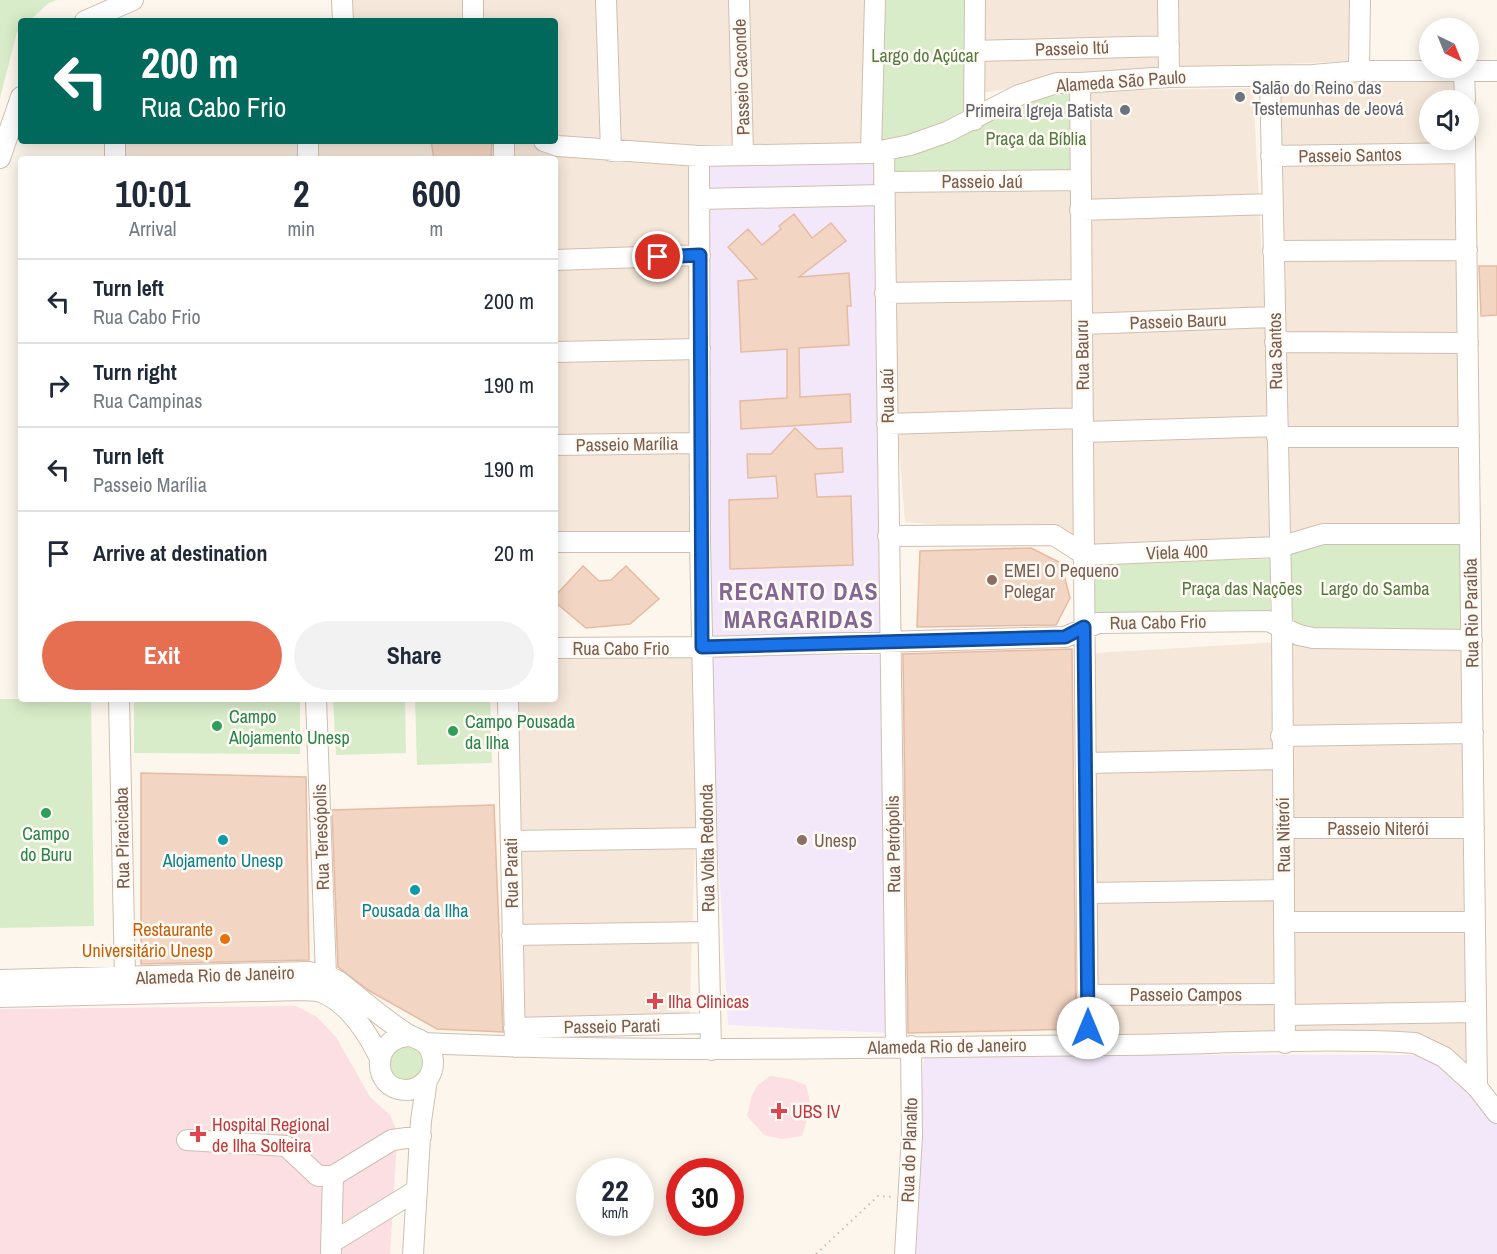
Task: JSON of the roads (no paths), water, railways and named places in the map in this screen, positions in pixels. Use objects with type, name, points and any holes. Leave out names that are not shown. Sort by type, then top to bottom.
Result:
[{"type":"street","points":[[92,18],[135,0]]},
{"type":"street","points":[[121,18],[135,0]]},
{"type":"street","points":[[342,0],[343,18]]},
{"type":"street","points":[[473,0],[473,18]]},
{"type":"street","points":[[606,0],[611,151]]},
{"type":"street","name":"Passeio Caconde","points":[[739,0],[743,154]]},
{"type":"street","name":"Rua Jaú","points":[[875,0],[878,152],[884,188],[890,642]]},
{"type":"street","points":[[974,120],[975,0]]},
{"type":"street","points":[[1168,0],[1169,77]]},
{"type":"street","points":[[1359,70],[1360,0]]},
{"type":"street","name":"Passeio Itú","points":[[975,51],[1169,46]]},
{"type":"street","name":"Alameda São Paulo","points":[[552,144],[611,151],[699,156],[878,152],[910,146],[974,120],[1019,95],[1057,82],[1080,83],[1169,77],[1313,75],[1359,70],[1419,71]]},
{"type":"street","name":"Alameda São Paulo","points":[[1479,72],[1497,71]]},
{"type":"street","name":"Rua Santos","points":[[1270,76],[1282,627]]},
{"type":"street","name":"Rua Bauru","points":[[1080,83],[1088,1045]]},
{"type":"street","points":[[1,156],[18,106]]},
{"type":"street","points":[[1,156],[18,135]]},
{"type":"street","name":"Passeio Santos","points":[[1271,156],[1419,148]]},
{"type":"street","name":"Rua Rio Paraíba","points":[[1465,150],[1477,1087]]},
{"type":"street","name":"Rua Volta Redonda","points":[[699,156],[700,542],[711,1050]]},
{"type":"street","name":"Passeio Jaú","points":[[699,199],[1080,180]]},
{"type":"street","points":[[1080,210],[1272,204]]},
{"type":"street","points":[[1273,251],[1467,250]]},
{"type":"street","points":[[558,260],[700,255]]},
{"type":"street","points":[[885,293],[1081,290]]},
{"type":"street","name":"Passeio Bauru","points":[[1082,324],[1275,317]]},
{"type":"street","points":[[1275,342],[1468,343]]},
{"type":"street","points":[[558,352],[700,349]]},
{"type":"street","points":[[887,424],[1083,425],[1469,437]]},
{"type":"street","name":"Passeio Marília","points":[[558,445],[700,443]]},
{"type":"street","name":"Viela 400","points":[[1085,555],[1279,547],[1323,534],[1470,534]]},
{"type":"street","points":[[888,536],[1054,535],[1085,555]]},
{"type":"street","points":[[558,542],[700,542]]},
{"type":"street","name":"Rua Cabo Frio","points":[[558,648],[702,647],[1065,637],[1098,623],[1268,621],[1299,635],[1312,638],[1472,640]]},
{"type":"street","name":"Rua Niterói","points":[[1282,627],[1285,1043]]},
{"type":"street","name":"Rua Petrópolis","points":[[890,642],[904,1046]]},
{"type":"street","name":"Rua Piracicaba","points":[[119,702],[125,977]]},
{"type":"street","name":"Rua Teresópolis","points":[[316,702],[326,975]]},
{"type":"street","name":"Rua Parati","points":[[508,702],[515,1038]]},
{"type":"street","points":[[1281,736],[1473,733]]},
{"type":"street","points":[[1086,763],[1282,759]]},
{"type":"street","name":"Passeio Niterói","points":[[1282,828],[1474,828]]},
{"type":"street","points":[[511,841],[706,837]]},
{"type":"street","points":[[1087,893],[1283,891]]},
{"type":"street","points":[[1284,922],[1475,922]]},
{"type":"street","points":[[512,935],[708,932]]},
{"type":"street","name":"Alameda Rio de Janeiro","points":[[0,980],[309,972],[326,975],[339,981],[417,1039]]},
{"type":"street","name":"Alameda Rio de Janeiro","points":[[0,997],[303,990],[321,992],[340,1004],[353,1017],[380,1058]]},
{"type":"street","name":"Passeio Campos","points":[[1087,995],[1285,994]]},
{"type":"street","points":[[1285,1015],[1476,1012]]},
{"type":"street","name":"Passeio Parati","points":[[515,1038],[710,1023]]},
{"type":"street","name":"Alameda Rio de Janeiro","points":[[478,1046],[417,1039],[394,1039],[382,1050],[381,1073],[385,1080],[397,1088],[414,1089],[445,1061],[478,1046],[515,1038],[711,1050],[904,1046],[1415,1043],[1444,1057],[1477,1087],[1497,1113]]},
{"type":"street","points":[[413,1254],[421,1129],[433,1057],[417,1039]]},
{"type":"street","name":"Rua do Planalto","points":[[904,1046],[912,1136],[905,1254]]},
{"type":"street","points":[[397,1088],[421,1129]]},
{"type":"street","points":[[187,1140],[286,1146],[318,1176],[333,1176],[392,1140],[421,1129]]},
{"type":"street","points":[[331,1249],[333,1176]]},
{"type":"street","points":[[331,1249],[417,1190]]},
{"type":"place","name":"Salão do Reino das Testemunhas de Jeová","points":[[1240,97]]},
{"type":"place","name":"Primeira Igreja Batista","points":[[1125,110]]},
{"type":"place","name":"EMEI O Pequeno Polegar","points":[[992,580]]},
{"type":"place","name":"Campo Alojamento Unesp","points":[[217,726]]},
{"type":"place","name":"Campo Pousada da Ilha","points":[[453,731]]},
{"type":"place","name":"Campo do Buru","points":[[46,813]]},
{"type":"place","name":"Alojamento Unesp","points":[[223,840]]},
{"type":"place","name":"Unesp","points":[[802,840]]},
{"type":"place","name":"Pousada da Ilha","points":[[415,890]]},
{"type":"place","name":"Restaurante Universitário Unesp","points":[[225,939]]},
{"type":"place","name":"Ilha Clinicas","points":[[655,1001]]},
{"type":"place","name":"UBS IV","points":[[779,1111]]},
{"type":"place","name":"Hospital Regional de Ilha Solteira","points":[[198,1134]]},
{"type":"district","name":"RECANTO DAS MARGARIDAS","points":[[799,605]]},
{"type":"park label","name":"Largo do Açúcar","points":[[925,55]]},
{"type":"park label","name":"Praça da Bíblia","points":[[1036,138]]},
{"type":"park label","name":"Praça das Nações","points":[[1242,588]]},
{"type":"park label","name":"Largo do Samba","points":[[1375,588]]}]
